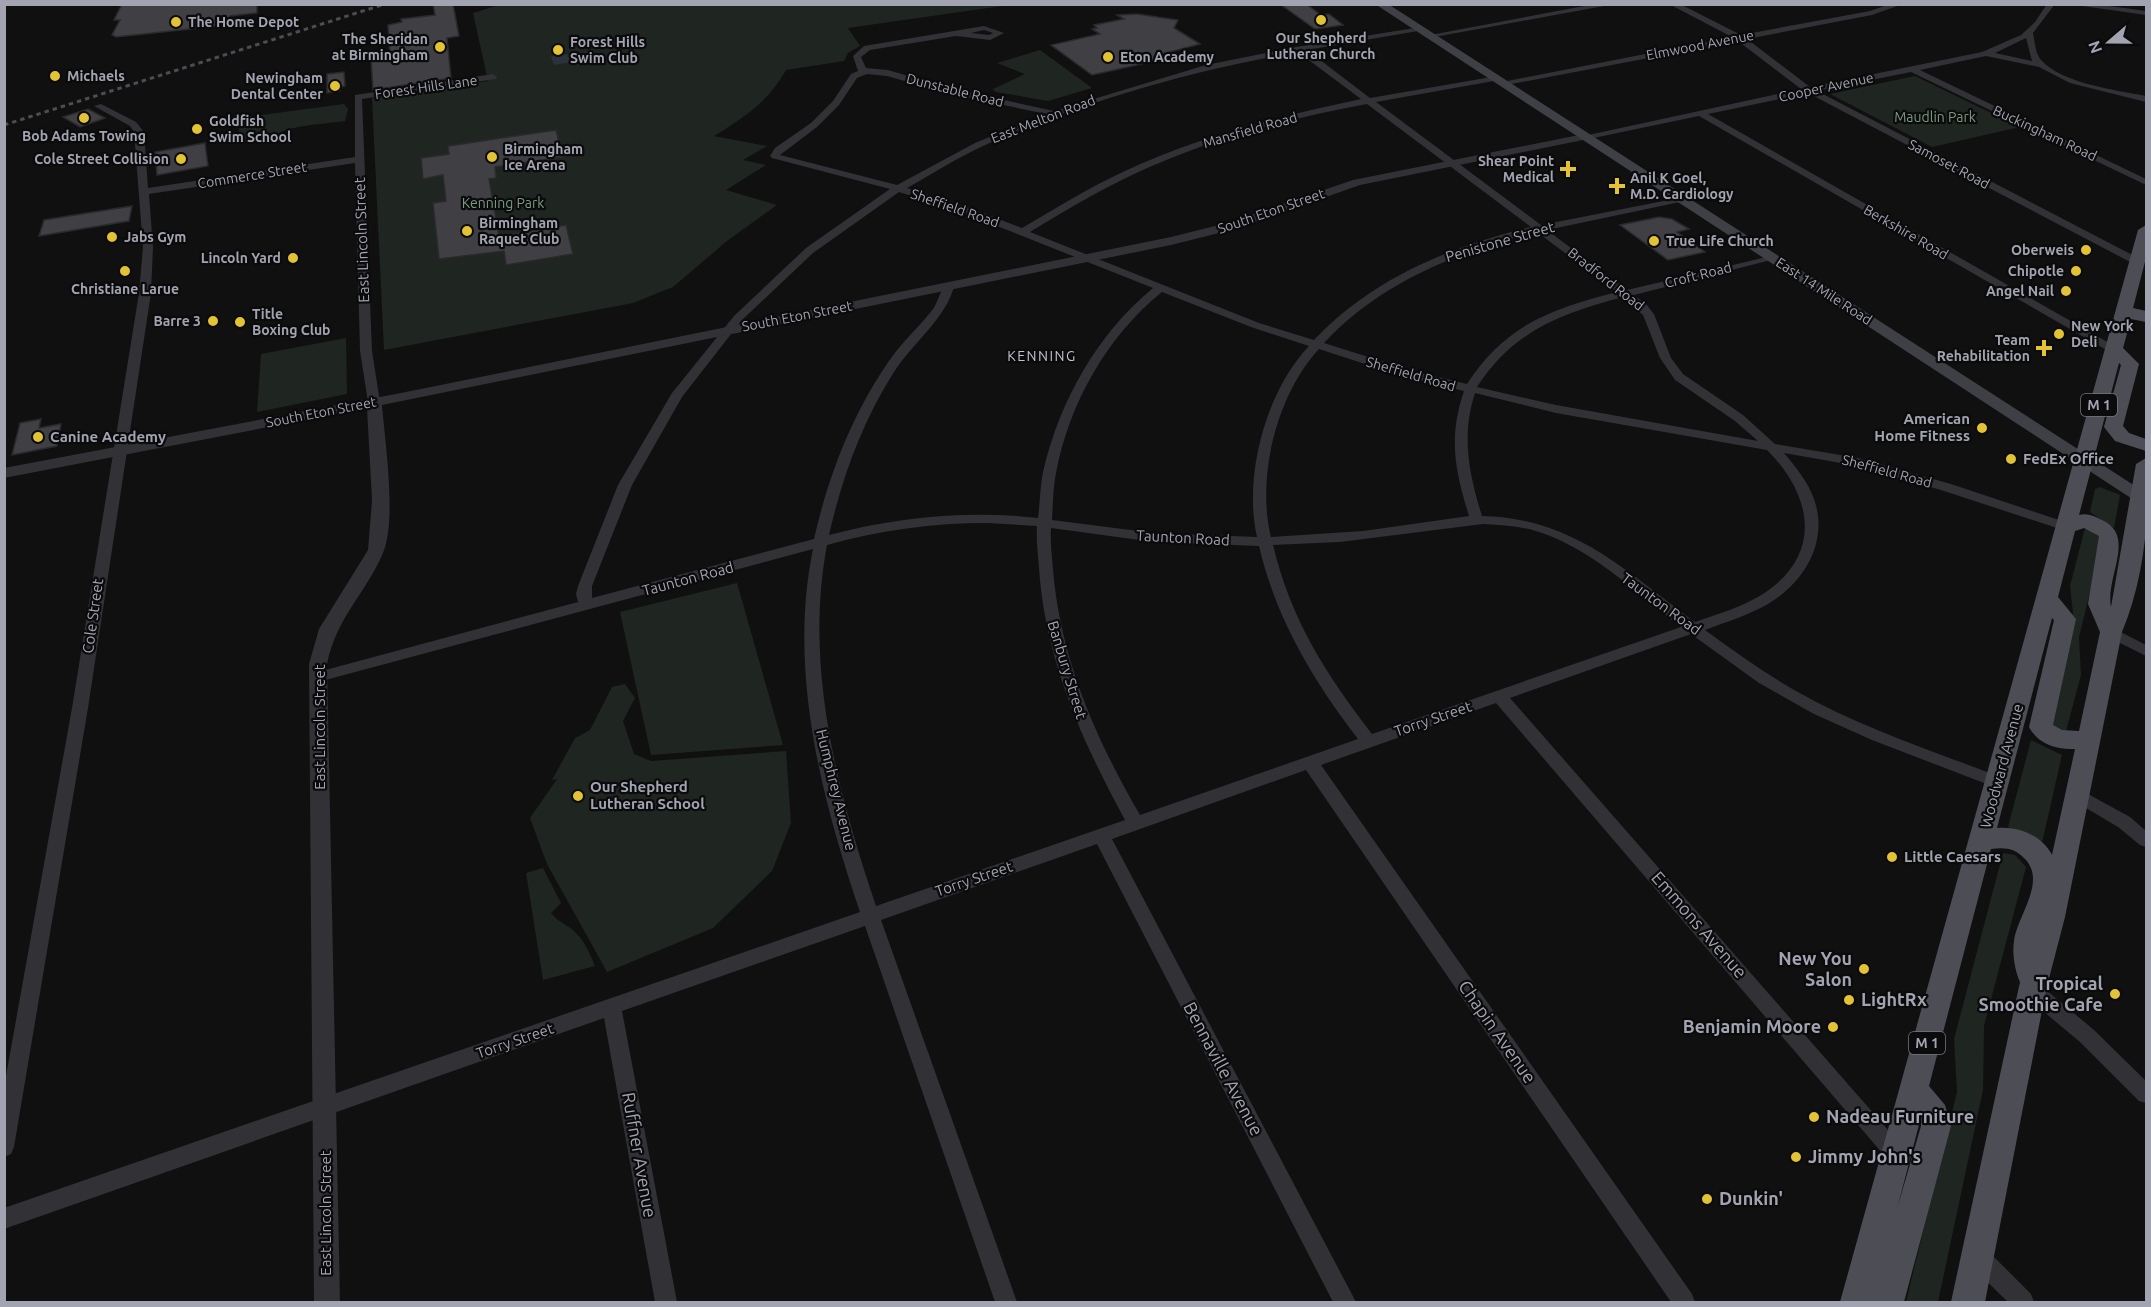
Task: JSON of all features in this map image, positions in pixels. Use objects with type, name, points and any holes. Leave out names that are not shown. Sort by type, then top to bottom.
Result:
[{"type":"main road","name":"East 14 Mile Road","points":[[1380,4],[2143,498]]},
{"type":"main road","name":"Woodward Avenue","points":[[1856,1302],[2146,230]]},
{"type":"main road","points":[[2124,314],[2137,313],[2146,317]]},
{"type":"main road","points":[[2114,350],[2130,364],[2113,427],[2122,436],[2146,445]]},
{"type":"main road","points":[[1968,1302],[2032,990],[2052,917],[2111,632],[2123,604],[2143,498],[2146,464]]},
{"type":"main road","points":[[2066,527],[2085,520],[2106,530],[2109,536],[2099,604],[2111,632]]},
{"type":"main road","points":[[2047,599],[2065,619],[2041,727],[2054,738],[2070,741],[2090,738]]},
{"type":"main road","points":[[1982,841],[2004,836],[2026,843],[2042,856],[2048,875],[2028,941],[2032,990]]},
{"type":"main road","points":[[1887,1302],[1936,1126],[1935,1114],[1914,1090]]},
{"type":"street","points":[[1429,36],[1611,4]]},
{"type":"street","name":"Samoset Road","points":[[1673,4],[1740,38],[1781,72],[1809,91],[2138,262]]},
{"type":"street","name":"Elmwood Avenue","points":[[1497,80],[1740,38],[1872,13],[1899,4]]},
{"type":"street","name":"Cooper Avenue","points":[[1584,137],[1984,54],[2029,34],[2040,25],[2051,4]]},
{"type":"street","points":[[2072,4],[2146,13]]},
{"type":"street","name":"East Melton Road","points":[[587,606],[584,594],[593,561],[631,471],[664,412],[725,331],[763,290],[810,248],[897,188],[965,151],[1053,113],[1174,75],[1300,49],[1418,29]]},
{"type":"street","points":[[861,73],[857,56],[863,50],[956,34]]},
{"type":"street","points":[[2029,34],[2035,57],[2042,65]]},
{"type":"street","name":"Bradford Road","points":[[1300,49],[1626,292],[1652,317],[1659,348],[1680,378],[1740,419],[1769,444]]},
{"type":"street","points":[[1984,54],[2042,65],[2090,86],[2146,99]]},
{"type":"street","name":"Buckingham Road","points":[[1912,69],[2146,182]]},
{"type":"street","name":"Dunstable Road","points":[[861,73],[888,73],[946,90],[1053,113]]},
{"type":"street","name":"Sheffield Road","points":[[861,73],[825,115],[778,150],[775,156],[897,188],[1023,232],[1160,288],[1314,345],[1469,390],[1603,418],[1769,444],[1904,474],[2066,527]]},
{"type":"street","name":"Forest Hills Lane","points":[[358,97],[493,77]]},
{"type":"street","name":"Mansfield Road","points":[[1023,232],[1112,181],[1176,153],[1247,128],[1369,100],[1497,80]]},
{"type":"street","name":"East Lincoln Street","points":[[327,1302],[318,677],[321,647],[326,631],[333,616],[368,565],[378,539],[374,402],[366,351],[358,97]]},
{"type":"street","name":"Cole Street","points":[[4,1147],[80,708],[148,269],[139,132],[133,124],[98,106]]},
{"type":"street","name":"Berkshire Road","points":[[1700,113],[2114,350]]},
{"type":"street","name":"South Eton Street","points":[[4,473],[374,402],[1089,258],[1211,232],[1357,182],[1584,137]]},
{"type":"street","name":"Commerce Street","points":[[144,192],[360,159]]},
{"type":"street","name":"Penistone Street","points":[[1368,741],[1320,676],[1303,646],[1275,581],[1264,542],[1260,497],[1266,436],[1284,390],[1314,345],[1349,311],[1403,276],[1456,253],[1541,230],[1680,199]]},
{"type":"street","name":"Croft Road","points":[[1476,518],[1463,482],[1458,456],[1460,416],[1469,390],[1483,368],[1502,348],[1531,326],[1575,306],[1771,257]]},
{"type":"street","name":"Humphrey Avenue","points":[[949,286],[945,300],[909,342],[867,407],[839,475],[821,543],[813,627],[820,725],[834,793],[872,914],[1006,1302]]},
{"type":"street","name":"Banbury Street","points":[[1136,823],[1108,774],[1072,695],[1050,611],[1042,523],[1056,447],[1079,388],[1103,348],[1122,325],[1160,288]]},
{"type":"street","name":"Torry Street","points":[[4,1219],[1309,761],[1500,697],[1760,603],[1791,579],[1808,554],[1812,523],[1805,488],[1769,444]]},
{"type":"street","name":"Taunton Road","points":[[318,677],[861,531],[930,521],[1003,519],[1176,540],[1264,542],[1357,536],[1476,518],[1526,524],[1573,541],[1764,679],[1815,707],[1997,782]]},
{"type":"street","points":[[2111,632],[2146,651]]},
{"type":"street","name":"Emmons Avenue","points":[[1500,697],[1896,1154]]},
{"type":"street","name":"Chapin Avenue","points":[[1309,761],[1684,1302]]},
{"type":"street","points":[[2076,794],[2124,822],[2146,840]]},
{"type":"street","name":"Bennaville Avenue","points":[[1101,835],[1345,1302]]},
{"type":"street","points":[[2032,990],[2087,1036],[2146,1094]]},
{"type":"street","name":"Ruffner Avenue","points":[[612,1007],[666,1302]]},
{"type":"street","points":[[1978,1257],[2023,1302]]},
{"type":"green space","name":"Kenning Park","points":[[499,5],[1009,5],[848,28],[860,46],[848,53],[844,61],[786,70],[755,108],[714,136],[767,146],[743,160],[766,165],[726,190],[777,205],[727,241],[673,287],[633,303],[384,350],[372,98],[488,81],[473,13]]},
{"type":"green space","points":[[1040,50],[1092,88],[1048,101],[996,92],[993,89],[1025,74],[997,63]]},
{"type":"green space","name":"Maudlin Park","points":[[1915,76],[2020,127],[1932,147],[1830,94]]},
{"type":"green space","points":[[344,104],[348,109],[345,121],[293,128],[274,135],[267,141],[243,142],[238,136],[240,124],[246,117]]},
{"type":"green space","points":[[346,338],[347,394],[257,412],[261,354]]},
{"type":"green space","points":[[2100,487],[2120,495],[2114,528],[2090,512],[2095,489]]},
{"type":"green space","points":[[2085,528],[2099,531],[2102,544],[2079,637],[2081,675],[2066,731],[2054,729],[2048,718],[2073,613],[2070,586]]},
{"type":"green space","points":[[737,583],[783,745],[651,755],[620,612]]},
{"type":"green space","points":[[625,684],[635,698],[623,721],[634,754],[651,761],[786,751],[791,823],[772,871],[713,928],[607,972],[547,864],[530,818],[557,779],[552,780],[575,738],[590,730],[612,687]]},
{"type":"green space","points":[[2031,740],[2062,755],[2042,843],[2008,827]]},
{"type":"green space","points":[[2003,853],[2015,855],[2026,867],[1984,1026],[1983,1090],[1938,1302],[1906,1302],[1957,1092],[1954,1039]]},
{"type":"green space","points":[[543,868],[561,903],[551,913],[581,938],[595,966],[543,980],[526,873]]},
{"type":"shaded area","points":[[588,52],[592,63],[573,65],[572,62],[554,65],[551,56]]},
{"type":"building","name":"The Home Depot","points":[[122,4],[257,4],[257,13],[230,16],[227,25],[116,37],[112,35],[120,20],[114,20]]},
{"type":"building","name":"The Sheridan at Birmingham","points":[[433,4],[453,4],[459,36],[447,38],[451,78],[373,90],[371,58],[390,56],[388,25],[402,22],[401,19],[435,15]]},
{"type":"building","name":"Our Shepherd Lutheran Church","points":[[1280,4],[1306,4],[1321,15],[1329,14],[1343,25],[1315,29]]},
{"type":"building","name":"Eton Academy","points":[[1137,14],[1178,20],[1174,28],[1200,44],[1162,54],[1169,58],[1092,75],[1051,45],[1100,34],[1092,29],[1097,28],[1094,25],[1124,19],[1117,15]]},
{"type":"building","points":[[344,72],[345,86],[340,87],[340,91],[327,93],[327,74]]},
{"type":"building","name":"Bob Adams Towing","points":[[88,109],[105,118],[80,127],[63,117]]},
{"type":"building","points":[[556,130],[563,157],[495,167],[496,178],[489,179],[499,236],[566,225],[573,254],[506,265],[504,251],[439,259],[433,203],[446,201],[443,175],[423,179],[421,158],[449,154],[448,146]]},
{"type":"building","name":"Cole Street Collision","points":[[205,143],[208,166],[157,175],[155,152]]},
{"type":"building","points":[[132,206],[129,221],[39,236],[44,220]]},
{"type":"building","name":"True Life Church","points":[[1659,217],[1672,219],[1689,229],[1677,232],[1705,252],[1668,260],[1620,225]]},
{"type":"building","name":"Canine Academy","points":[[41,419],[39,428],[61,424],[57,446],[12,455],[20,423]]},
{"type":"railway","points":[[4,125],[385,4]]},
{"type":"place","name":"Our Shepherd Lutheran Church","points":[[1321,20]]},
{"type":"place","name":"The Home Depot","points":[[176,22]]},
{"type":"place","name":"The Sheridan at Birmingham","points":[[440,47]]},
{"type":"place","name":"Forest Hills Swim Club","points":[[558,50]]},
{"type":"place","name":"Eton Academy","points":[[1108,57]]},
{"type":"place","name":"Michaels","points":[[55,76]]},
{"type":"place","name":"Newingham Dental Center","points":[[335,86]]},
{"type":"place","name":"Bob Adams Towing","points":[[84,118]]},
{"type":"place","name":"Goldfish Swim School","points":[[197,129]]},
{"type":"place","name":"Birmingham Ice Arena","points":[[492,157]]},
{"type":"place","name":"Cole Street Collision","points":[[181,159]]},
{"type":"place","name":"Shear Point Medical","points":[[1568,169]]},
{"type":"place","name":"Anil K Goel, M.D. Cardiology","points":[[1617,186]]},
{"type":"place","name":"Birmingham Raquet Club","points":[[467,231]]},
{"type":"place","name":"Jabs Gym","points":[[112,237]]},
{"type":"place","name":"True Life Church","points":[[1654,241]]},
{"type":"place","name":"Oberweis","points":[[2086,250]]},
{"type":"place","name":"Lincoln Yard","points":[[293,258]]},
{"type":"place","name":"Christiane Larue","points":[[125,271]]},
{"type":"place","name":"Chipotle","points":[[2076,271]]},
{"type":"place","name":"Angel Nail","points":[[2066,291]]},
{"type":"place","name":"Barre 3","points":[[213,321]]},
{"type":"place","name":"Title Boxing Club","points":[[240,322]]},
{"type":"place","name":"New York Deli","points":[[2059,334]]},
{"type":"place","name":"Team Rehabilitation","points":[[2044,348]]},
{"type":"place","name":"American Home Fitness","points":[[1982,428]]},
{"type":"place","name":"Canine Academy","points":[[38,437]]},
{"type":"place","name":"FedEx Office","points":[[2011,459]]},
{"type":"place","name":"Our Shepherd Lutheran School","points":[[578,796]]},
{"type":"place","name":"Little Caesars","points":[[1892,857]]},
{"type":"place","name":"New You Salon","points":[[1864,969]]},
{"type":"place","name":"Tropical Smoothie Cafe","points":[[2115,994]]},
{"type":"place","name":"LightRx","points":[[1849,1000]]},
{"type":"place","name":"Benjamin Moore","points":[[1833,1027]]},
{"type":"place","name":"Nadeau Furniture","points":[[1814,1117]]},
{"type":"place","name":"Jimmy John's","points":[[1796,1157]]},
{"type":"place","name":"Dunkin'","points":[[1707,1199]]},
{"type":"district","name":"KENNING","points":[[1042,356]]}]
